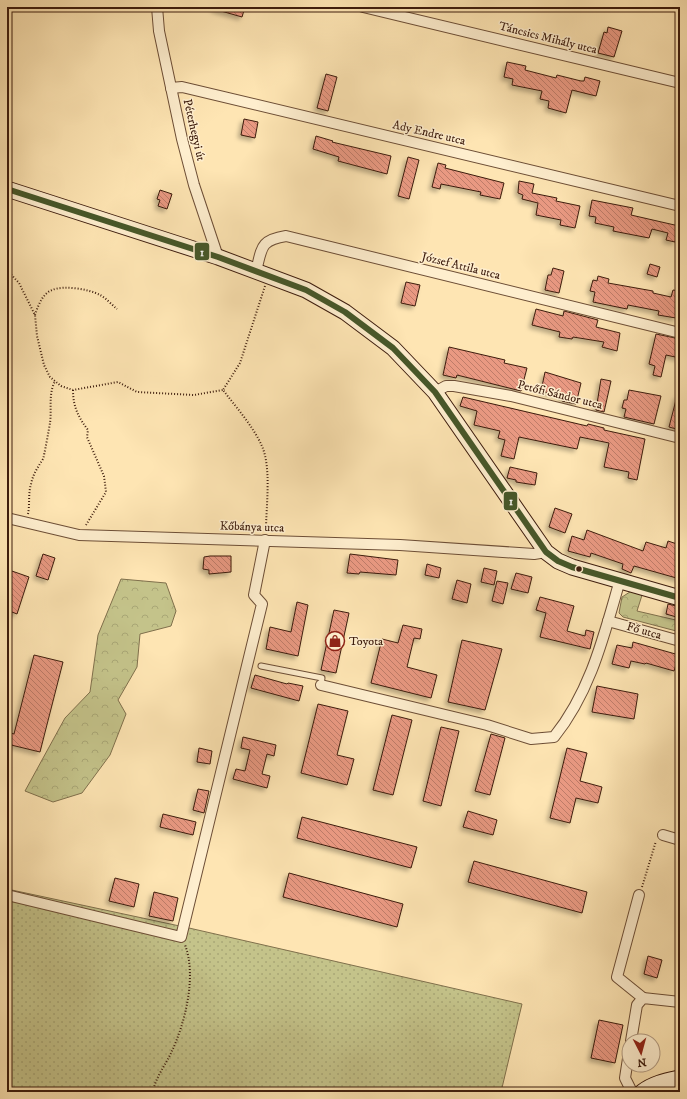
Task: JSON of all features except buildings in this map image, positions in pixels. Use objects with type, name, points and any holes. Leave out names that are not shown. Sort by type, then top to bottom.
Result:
[{"type":"street","name":"Péterhegyi út","points":[[157,7],[159,31],[194,185],[218,257]]},
{"type":"street","name":"Táncsics Mihály utca","points":[[363,7],[680,83]]},
{"type":"street","name":"Ady Endre utca","points":[[171,88],[189,89],[680,206]]},
{"type":"street","points":[[7,189],[218,257],[262,273],[306,290],[345,312],[393,348],[435,392],[546,552],[558,561],[572,567],[680,598]]},
{"type":"street","name":"József Attila utca","points":[[262,273],[263,247],[271,238],[286,236],[680,334]]},
{"type":"street","name":"Petőfi Sándor utca","points":[[435,392],[446,386],[454,386],[504,395],[680,438]]},
{"type":"street","name":"Kőbánya utca","points":[[7,518],[85,535],[400,545],[534,554],[546,552]]},
{"type":"street","points":[[7,896],[181,937],[262,604],[254,595],[265,540]]},
{"type":"street","points":[[321,686],[487,725],[531,739],[554,736],[568,719],[595,666],[620,580]]},
{"type":"street","name":"Fő utca","points":[[608,621],[680,641]]},
{"type":"street","points":[[663,835],[680,840]]},
{"type":"street","points":[[639,895],[617,977],[643,998],[680,1002]]},
{"type":"street","points":[[632,1033],[637,1005],[643,998]]},
{"type":"street","points":[[626,1073],[625,1078],[632,1092]]},
{"type":"street","points":[[642,1092],[662,1081],[680,1078]]},
{"type":"lane","points":[[261,666],[322,678],[321,686]]},
{"type":"path","points":[[7,270],[19,283],[35,315],[37,336],[44,365],[50,377],[61,386],[73,390],[118,382],[137,392],[194,395],[223,390],[240,363],[262,273]]},
{"type":"path","points":[[35,315],[40,300],[52,290],[67,288],[79,288],[102,296],[117,309]]},
{"type":"path","points":[[29,523],[28,500],[37,465],[44,458],[50,423],[52,387],[55,381]]},
{"type":"path","points":[[73,390],[75,407],[79,420],[88,430],[87,437],[104,476],[106,492],[94,514],[88,521],[84,530],[85,535]]},
{"type":"path","points":[[223,390],[262,444],[266,463],[265,540]]},
{"type":"path","points":[[639,895],[658,836],[663,835]]},
{"type":"path","points":[[153,1092],[158,1075],[176,1044],[185,1016],[189,985],[189,960],[186,947],[181,937]]},
{"type":"green space","points":[[121,579],[166,583],[176,611],[171,626],[140,634],[137,667],[118,700],[126,714],[110,755],[82,793],[53,802],[25,791],[65,718],[90,692],[98,635]]},
{"type":"green space","points":[[633,590],[643,592],[637,611],[680,621],[680,632],[623,617],[619,613],[622,597]]},
{"type":"green space","points":[[7,889],[189,928],[522,1004],[501,1092],[7,1092]]},
{"type":"transit line","name":"1","points":[[7,189],[218,257],[306,290],[345,312],[393,348],[435,392],[546,552],[558,561],[572,567],[680,598]]},
{"type":"place","name":"Toyota","points":[[335,641]]}]
